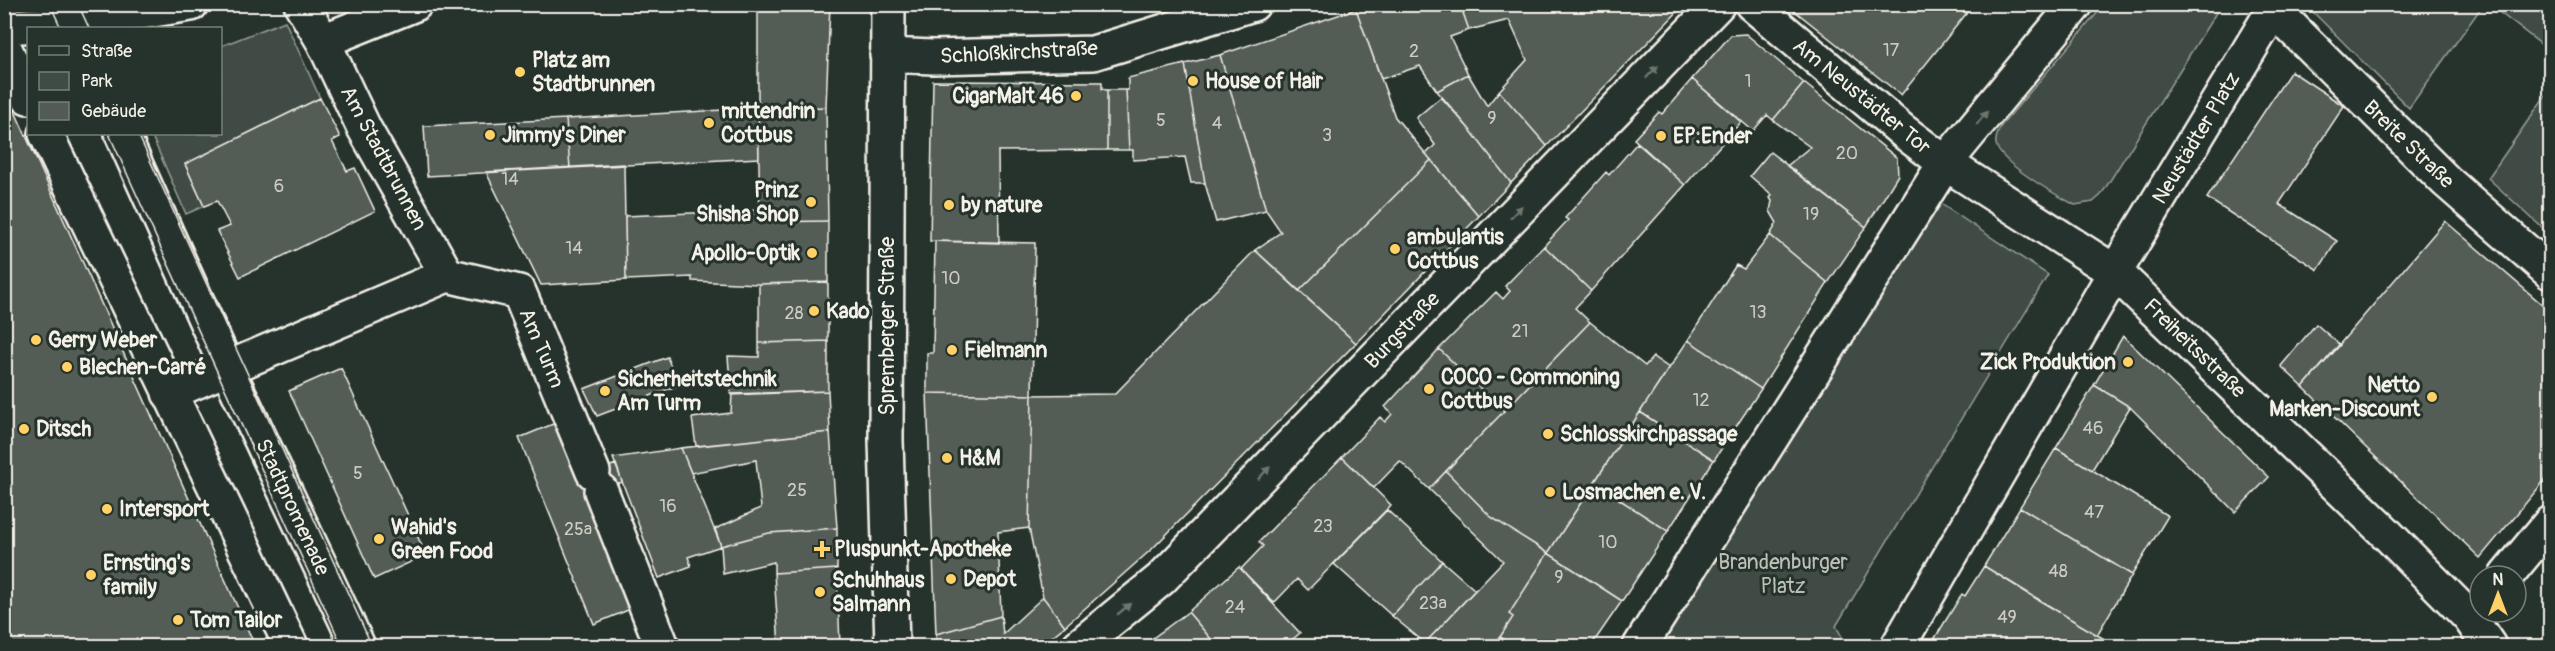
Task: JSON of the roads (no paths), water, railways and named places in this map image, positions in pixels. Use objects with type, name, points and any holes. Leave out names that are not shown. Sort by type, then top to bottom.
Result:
[{"type":"street","points":[[4,27],[191,4]]},
{"type":"street","name":"Am Stadtbrunnen","points":[[301,4],[323,41],[364,128],[447,274]]},
{"type":"street","points":[[323,41],[415,4]]},
{"type":"street","name":"Spremberger Straße","points":[[888,4],[886,440],[892,646]]},
{"type":"street","name":"Burgstraße","points":[[1079,646],[1161,579],[1718,4]]},
{"type":"street","name":"Am Neustädter Tor","points":[[1752,4],[1904,132],[1945,163]]},
{"type":"street","points":[[1640,646],[1945,163],[2076,4]]},
{"type":"street","name":"Schloßkirchstraße","points":[[887,55],[933,57],[1093,53],[1185,14],[1250,5]]},
{"type":"street","name":"Neustädter Platz","points":[[2115,272],[2276,7]]},
{"type":"street","name":"Breite Straße","points":[[2276,7],[2446,181],[2550,272]]},
{"type":"street","points":[[4,47],[27,95]]},
{"type":"street","points":[[46,135],[291,646]]},
{"type":"street","name":"Stadtpromenade","points":[[122,135],[227,368],[358,646]]},
{"type":"street","name":"Freiheitsstraße","points":[[1945,163],[2115,272],[2468,606]]},
{"type":"street","points":[[1898,646],[2115,272]]},
{"type":"street","points":[[169,393],[447,274]]},
{"type":"street","name":"Am Turm","points":[[447,274],[519,292],[663,646]]},
{"type":"street","points":[[2516,564],[2550,523]]},
{"type":"street","name":"Freiheitsstraße","points":[[2480,624],[2489,646]]},
{"type":"tram line","points":[[50,4],[61,27]]},
{"type":"tram line","points":[[78,4],[89,27]]},
{"type":"tram line","points":[[109,135],[342,646]]},
{"type":"tram line","points":[[138,135],[372,646]]},
{"type":"place","name":"Platz am Stadtbrunnen","points":[[520,72]]},
{"type":"place","name":"House of Hair","points":[[1193,81]]},
{"type":"place","name":"CigarMalt 46","points":[[1076,96]]},
{"type":"place","name":"mittendrin Cottbus","points":[[709,123]]},
{"type":"place","name":"Jimmy's Diner","points":[[490,135]]},
{"type":"place","name":"EP:Ender","points":[[1661,136]]},
{"type":"place","name":"Prinz Shisha Shop","points":[[811,202]]},
{"type":"place","name":"by nature","points":[[949,205]]},
{"type":"place","name":"ambulantis Cottbus","points":[[1395,249]]},
{"type":"place","name":"Apollo-Optik","points":[[812,253]]},
{"type":"place","name":"Kado","points":[[814,311]]},
{"type":"place","name":"Gerry Weber","points":[[36,340]]},
{"type":"place","name":"Fielmann","points":[[952,350]]},
{"type":"place","name":"Zick Produktion","points":[[2128,362]]},
{"type":"place","name":"Blechen-Carré","points":[[67,367]]},
{"type":"place","name":"COCO - Commoning Cottbus","points":[[1429,389]]},
{"type":"place","name":"Sicherheitstechnik Am Turm","points":[[605,391]]},
{"type":"place","name":"Netto Marken-Discount","points":[[2432,397]]},
{"type":"place","name":"Ditsch","points":[[24,429]]},
{"type":"place","name":"Schlosskirchpassage","points":[[1548,434]]},
{"type":"place","name":"H&M","points":[[947,458]]},
{"type":"place","name":"Losmachen e. V.","points":[[1550,492]]},
{"type":"place","name":"Intersport","points":[[107,509]]},
{"type":"place","name":"Wahid's Green Food","points":[[379,539]]},
{"type":"place","name":"Pluspunkt-Apotheke","points":[[822,549]]},
{"type":"place","name":"Ernsting's family","points":[[91,575]]},
{"type":"place","name":"Depot","points":[[951,579]]},
{"type":"place","name":"Schuhhaus Salmann","points":[[820,592]]},
{"type":"place","name":"Tom Tailor","points":[[178,620]]},
{"type":"park label","name":"Brandenburger Platz","points":[[1783,574]]}]
